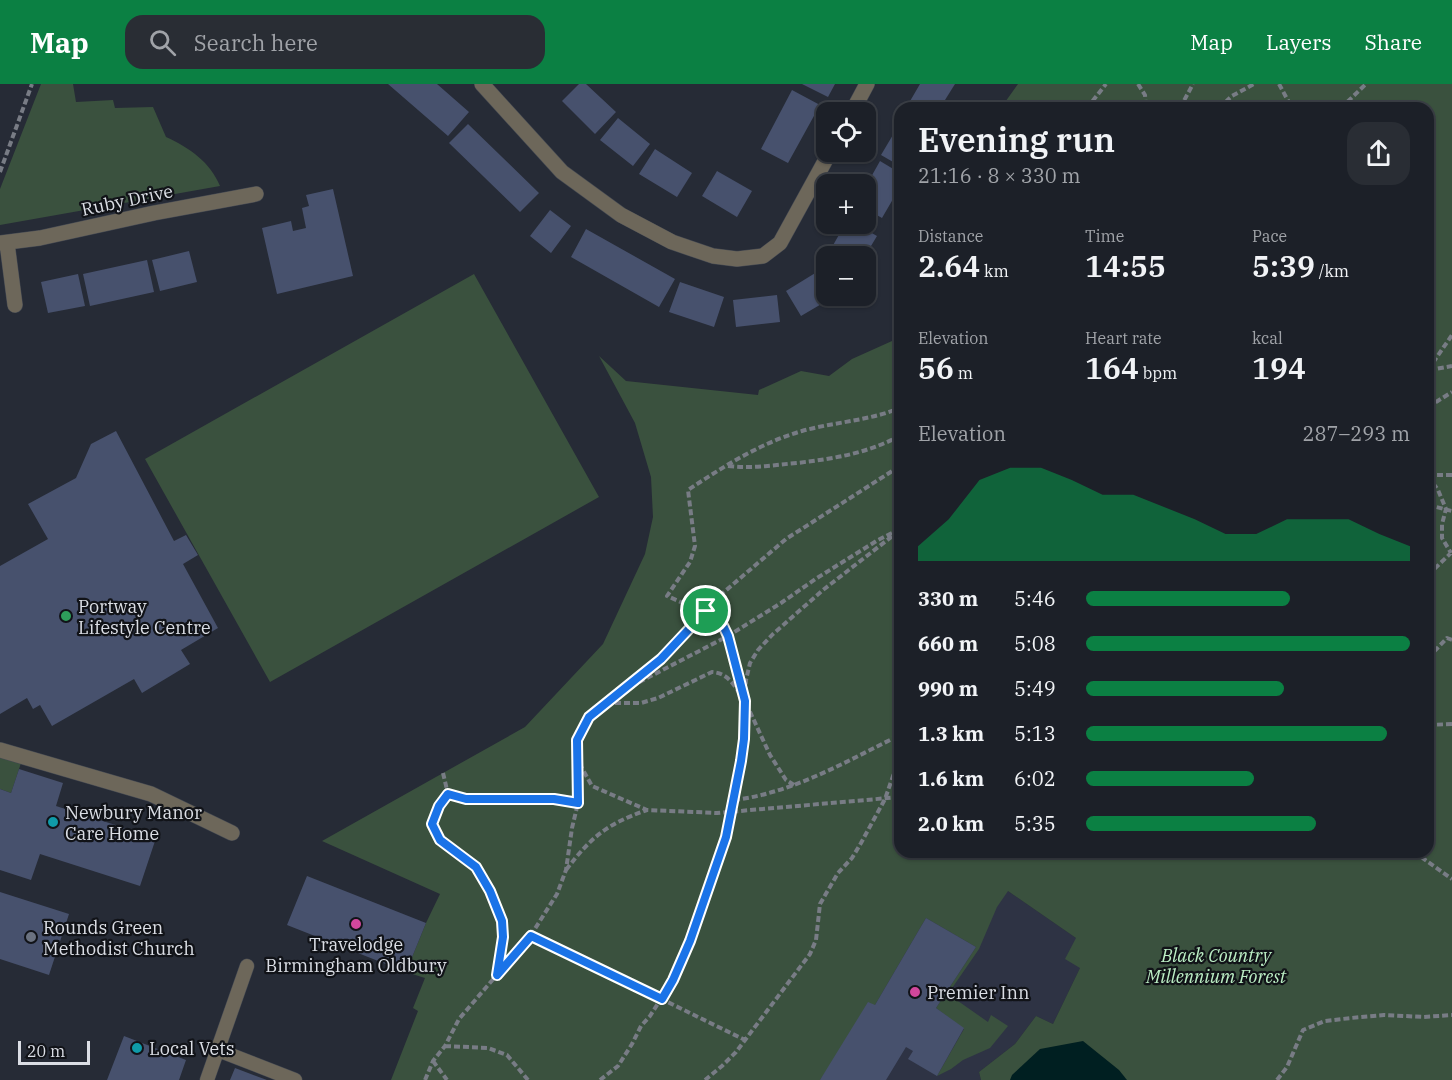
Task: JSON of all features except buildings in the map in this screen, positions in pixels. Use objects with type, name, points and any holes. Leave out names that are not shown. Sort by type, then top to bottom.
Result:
[{"type":"street","points":[[482,84],[562,172],[621,215],[672,242],[713,256],[737,260],[763,256],[780,243],[825,162]]},
{"type":"street","points":[[857,102],[867,84]]},
{"type":"street","name":"Ruby Drive","points":[[15,305],[3,243],[40,238],[256,194]]},
{"type":"street","points":[[0,750],[151,794],[232,833]]},
{"type":"lane","points":[[207,1080],[247,966]]},
{"type":"lane","points":[[218,1050],[295,1080]]},
{"type":"path","points":[[0,172],[32,84]]},
{"type":"path","points":[[1092,102],[1106,84]]},
{"type":"path","points":[[1138,84],[1145,95],[1146,102]]},
{"type":"path","points":[[1183,102],[1193,84]]},
{"type":"path","points":[[1226,102],[1254,84]]},
{"type":"path","points":[[1279,84],[1289,102]]},
{"type":"path","points":[[1347,101],[1366,84]]},
{"type":"path","points":[[1434,361],[1452,335]]},
{"type":"path","points":[[1434,369],[1452,366]]},
{"type":"path","points":[[1434,403],[1452,392]]},
{"type":"path","points":[[745,701],[728,636],[717,613],[690,606],[667,596],[690,562],[695,546],[688,490],[753,450],[800,431],[860,420],[894,410]]},
{"type":"path","points":[[728,466],[748,468],[822,461],[876,448],[894,439]]},
{"type":"path","points":[[425,1080],[433,1060],[445,1046],[459,1019],[531,936],[557,894],[566,870],[578,803],[577,740],[589,717],[661,659],[717,598],[786,539],[894,470]]},
{"type":"path","points":[[1434,475],[1452,475]]},
{"type":"path","points":[[1434,484],[1446,508],[1442,524],[1442,538],[1452,553],[1434,570]]},
{"type":"path","points":[[1434,506],[1452,511]]},
{"type":"path","points":[[626,689],[728,636],[878,540],[894,533]]},
{"type":"path","points":[[600,1080],[618,1066],[641,1026],[662,999],[690,941],[726,837],[734,800],[744,739],[746,680],[750,663],[766,642],[823,590],[894,535]]},
{"type":"path","points":[[1434,652],[1447,638],[1452,640]]},
{"type":"path","points":[[605,704],[640,703],[658,698],[712,672],[719,672],[729,678],[745,701],[770,755],[786,780],[795,785]]},
{"type":"path","points":[[1434,725],[1452,724]]},
{"type":"path","points":[[734,800],[795,785],[849,761],[894,737]]},
{"type":"path","points":[[578,761],[592,786],[647,810]]},
{"type":"path","points":[[443,772],[448,794],[439,806],[432,824],[440,840],[476,867],[490,891],[502,921],[503,937],[497,975]]},
{"type":"path","points":[[705,1080],[722,1066],[745,1040],[810,954],[816,940],[819,904],[838,873],[852,858],[861,843],[885,799],[894,773]]},
{"type":"path","points":[[448,794],[466,799],[554,799],[578,803]]},
{"type":"path","points":[[566,870],[594,837],[623,818],[647,810],[717,813],[894,798]]},
{"type":"path","points":[[1422,858],[1452,879]]},
{"type":"path","points":[[531,936],[745,1040]]},
{"type":"path","points":[[1277,1080],[1287,1067],[1303,1030],[1325,1020],[1384,1015],[1424,1017],[1452,1015]]},
{"type":"path","points":[[445,1046],[488,1048],[498,1051],[507,1055],[528,1080]]},
{"type":"path","points":[[433,1060],[447,1080]]},
{"type":"shaded area","points":[[1008,891],[1076,938],[1080,968],[1053,1024],[1036,1016],[1015,1044],[979,1072],[981,1080],[809,1080],[928,903]]},
{"type":"shaded area","points":[[1083,1041],[1119,1070],[1127,1080],[1010,1080],[1012,1075],[1040,1049]]},
{"type":"green space","points":[[41,84],[73,84],[76,102],[113,100],[115,108],[153,107],[166,137],[183,146],[205,163],[220,186],[0,225],[0,189]]},
{"type":"green space","name":"Black Country Millennium Forest","points":[[1018,84],[1452,84],[1452,1080],[981,1080],[979,1072],[1015,1044],[1036,1016],[1053,1024],[1080,968],[1065,959],[1076,938],[1008,891],[997,907],[979,949],[948,994],[988,1022],[991,1015],[1008,1026],[990,1048],[963,1060],[937,1076],[964,1029],[936,1008],[976,947],[926,918],[875,1005],[820,1080],[391,1080],[418,1011],[413,1008],[425,978],[406,972],[440,894],[322,841],[525,727],[603,644],[645,554],[653,517],[651,477],[635,423],[599,356],[626,381],[758,395],[759,390],[801,371],[829,376],[852,359],[894,339],[894,858],[1434,858],[1434,102],[1005,102]]},
{"type":"green space","points":[[474,274],[599,497],[270,682],[145,459]]},
{"type":"green space","points":[[0,757],[21,763],[11,793],[0,789]]},
{"type":"place","name":"Portway Lifestyle Centre","points":[[66,616]]},
{"type":"place","name":"Newbury Manor Care Home","points":[[53,822]]},
{"type":"place","name":"Travelodge Birmingham Oldbury","points":[[356,924]]},
{"type":"place","name":"Rounds Green Methodist Church","points":[[31,937]]},
{"type":"place","name":"Premier Inn","points":[[915,992]]},
{"type":"place","name":"Local Vets","points":[[137,1048]]},
{"type":"route","points":[[706,611],[717,613],[728,636],[745,701],[744,739],[726,837],[690,941],[673,980],[662,999],[531,936],[497,975],[503,937],[502,921],[490,891],[476,867],[440,840],[432,824],[439,806],[448,794],[466,799],[554,799],[578,803],[577,740],[589,717],[661,659],[706,611]]}]
